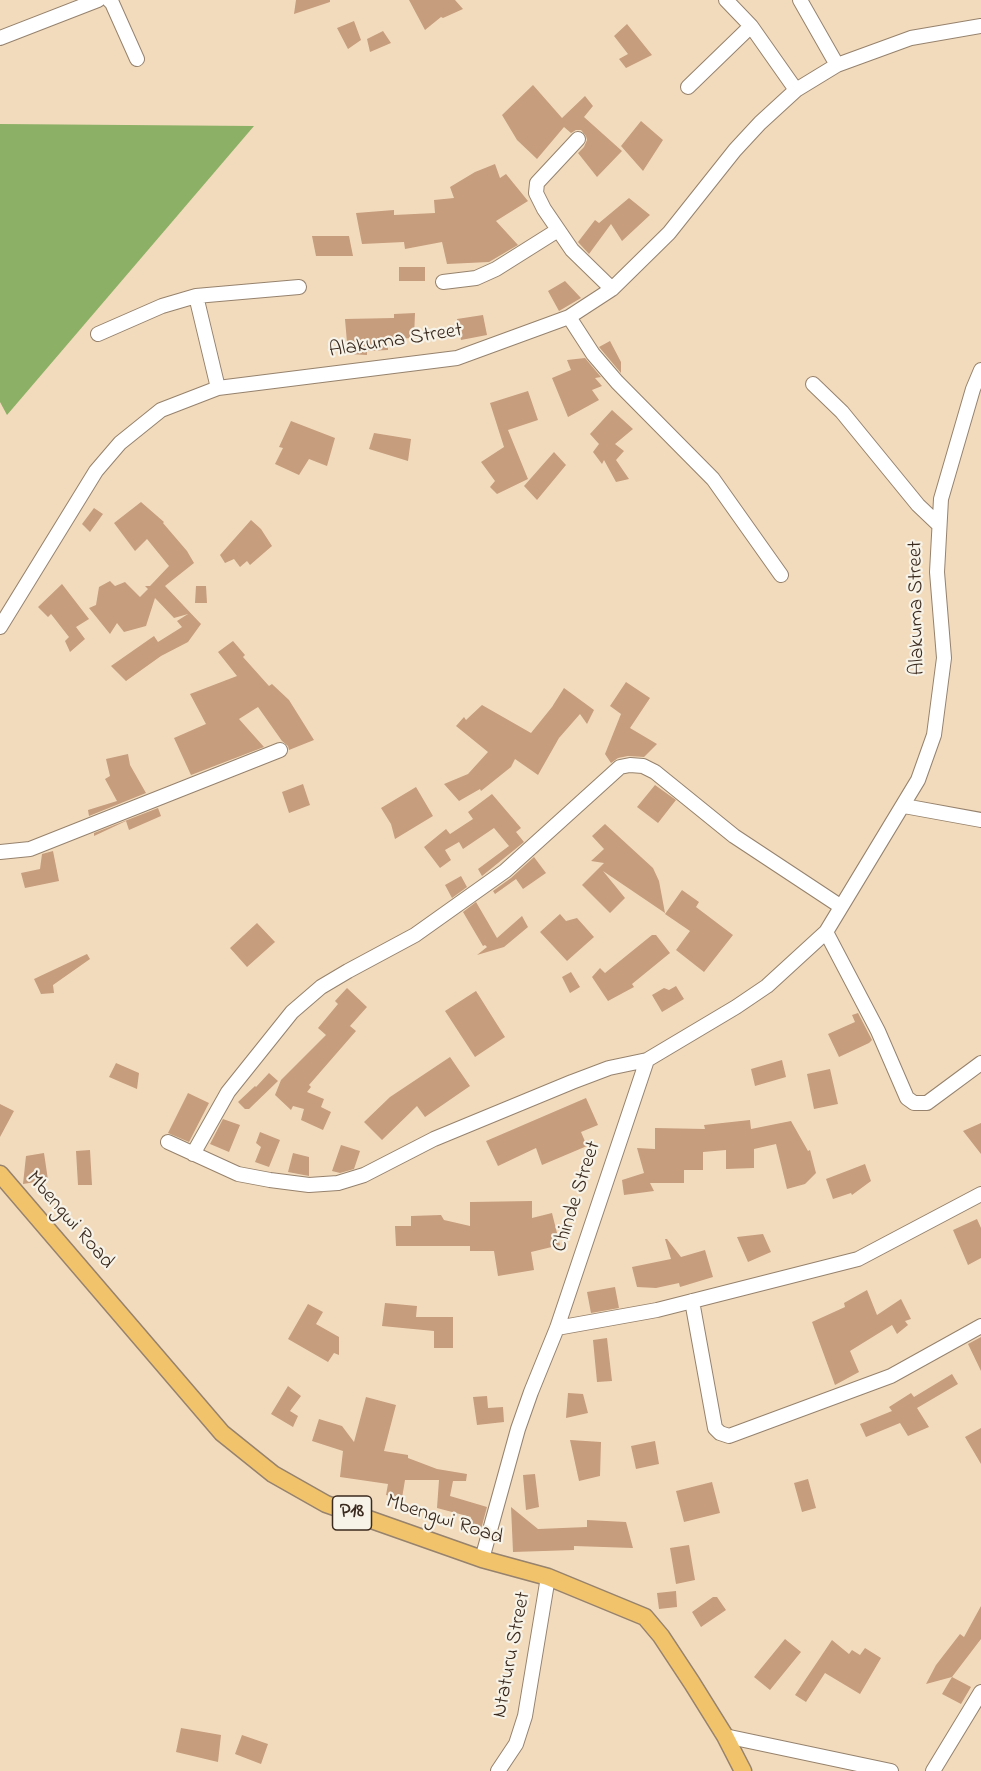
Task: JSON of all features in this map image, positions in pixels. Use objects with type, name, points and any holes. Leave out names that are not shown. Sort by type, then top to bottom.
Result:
[{"type":"main road","name":"Mbengwi Road","points":[[0,1174],[222,1432],[273,1474],[326,1504],[482,1558],[548,1577],[645,1617],[661,1636],[725,1736],[743,1771]]},
{"type":"street","points":[[0,38],[98,0]]},
{"type":"street","points":[[109,0],[137,59]]},
{"type":"street","points":[[726,0],[751,26],[796,90]]},
{"type":"street","points":[[800,0],[837,65]]},
{"type":"street","points":[[688,87],[751,26]]},
{"type":"street","name":"Alakuma Street","points":[[0,627],[96,471],[120,443],[161,410],[218,388],[457,358],[569,317],[612,289],[669,233],[735,150],[796,90],[837,65],[911,38],[981,26]]},
{"type":"street","points":[[578,139],[537,183],[536,193],[572,250],[612,289]]},
{"type":"street","points":[[443,282],[476,278],[496,269],[558,230]]},
{"type":"street","points":[[98,334],[162,306],[196,296],[299,287]]},
{"type":"street","points":[[196,296],[218,388]]},
{"type":"street","points":[[569,317],[593,354],[617,382],[712,479],[781,575]]},
{"type":"street","name":"Alakuma Street","points":[[826,932],[904,806],[918,780],[934,735],[944,658],[937,572],[941,499],[973,389],[981,370]]},
{"type":"street","points":[[813,384],[842,412],[918,505],[939,525]]},
{"type":"street","points":[[0,852],[30,849],[280,750]]},
{"type":"street","points":[[193,1154],[228,1092],[292,1012],[321,987],[415,935],[505,871],[620,767],[643,766],[655,771],[734,836],[840,906]]},
{"type":"street","points":[[904,806],[981,819]]},
{"type":"street","points":[[168,1142],[238,1174],[270,1180],[309,1185],[338,1183],[364,1175],[434,1139],[572,1082],[609,1068],[647,1060],[736,1007],[766,986],[826,932],[878,1031],[907,1098],[914,1103],[927,1103],[981,1063]]},
{"type":"street","name":"Chinde Street","points":[[482,1558],[518,1429],[557,1328],[647,1060]]},
{"type":"street","points":[[557,1328],[657,1310],[858,1259],[981,1194]]},
{"type":"street","points":[[692,1301],[715,1428],[720,1433],[729,1436],[891,1376],[981,1326]]},
{"type":"street","name":"Ntaturu Street","points":[[498,1771],[516,1744],[525,1716],[532,1685],[548,1577]]},
{"type":"street","points":[[933,1771],[981,1692]]},
{"type":"street","points":[[725,1736],[891,1771]]},
{"type":"green space","points":[[0,124],[254,126],[7,415],[0,402]]},
{"type":"building","points":[[296,0],[330,0],[330,2],[294,14]]},
{"type":"building","points":[[409,0],[455,0],[463,9],[441,17],[425,30]]},
{"type":"building","points":[[354,21],[361,40],[348,49],[337,28]]},
{"type":"building","points":[[627,24],[652,55],[626,68],[619,59],[628,54],[614,36]]},
{"type":"building","points":[[383,31],[391,43],[370,52],[367,39]]},
{"type":"building","points":[[533,85],[562,118],[585,96],[593,106],[584,117],[622,151],[597,177],[578,153],[587,140],[581,130],[571,133],[564,127],[537,159],[517,140],[502,115]]},
{"type":"building","points":[[641,121],[663,140],[643,171],[621,146]]},
{"type":"building","points":[[495,164],[500,178],[506,174],[528,201],[496,221],[518,245],[489,262],[447,264],[442,242],[405,249],[404,242],[362,244],[356,213],[394,210],[394,215],[435,213],[434,200],[454,198],[450,187],[475,172]]},
{"type":"building","points":[[629,198],[650,215],[622,241],[611,224],[589,254],[578,242],[595,220],[599,223]]},
{"type":"building","points":[[312,236],[349,236],[353,256],[316,256]]},
{"type":"building","points":[[399,267],[425,267],[425,281],[399,281]]},
{"type":"building","points":[[565,281],[581,298],[559,311],[548,291]]},
{"type":"building","points":[[415,313],[414,338],[388,339],[388,350],[367,351],[367,355],[348,354],[345,319],[394,318],[394,314]]},
{"type":"building","points":[[483,315],[487,335],[461,340],[457,319]]},
{"type":"building","points":[[610,341],[621,362],[621,373],[599,347]]},
{"type":"building","points":[[585,358],[601,377],[595,378],[602,386],[592,390],[599,400],[568,417],[552,378],[571,370],[567,360]]},
{"type":"building","points":[[528,391],[538,420],[508,430],[528,479],[497,494],[490,487],[495,481],[481,462],[504,447],[490,403]]},
{"type":"building","points":[[612,410],[633,429],[615,444],[624,451],[616,460],[629,479],[616,482],[604,460],[602,464],[593,452],[599,444],[590,434]]},
{"type":"building","points":[[291,421],[335,438],[327,466],[309,459],[299,475],[275,464],[283,448],[279,447]]},
{"type":"building","points":[[374,433],[411,439],[408,461],[369,449]]},
{"type":"building","points":[[554,452],[566,465],[537,500],[524,486]]},
{"type":"building","points":[[141,502],[164,522],[194,563],[165,586],[201,624],[188,642],[161,656],[126,681],[111,666],[154,636],[158,642],[182,627],[177,621],[188,614],[174,618],[155,598],[146,626],[124,632],[117,623],[110,634],[89,608],[96,605],[99,587],[110,581],[115,586],[125,582],[140,597],[148,589],[145,586],[150,586],[169,566],[147,539],[135,551],[114,523]]},
{"type":"building","points":[[94,508],[103,514],[90,532],[82,524]]},
{"type":"building","points":[[251,520],[261,529],[272,546],[250,565],[247,561],[240,567],[234,559],[225,563],[220,555]]},
{"type":"building","points":[[62,584],[89,619],[76,627],[85,639],[70,652],[65,641],[69,637],[51,614],[48,617],[38,607]]},
{"type":"building","points":[[196,586],[206,586],[207,603],[195,603]]},
{"type":"building","points":[[233,641],[245,655],[243,657],[269,686],[272,684],[289,700],[314,740],[289,750],[258,707],[239,719],[264,747],[191,775],[174,738],[206,724],[190,694],[237,676],[218,652]]},
{"type":"building","points":[[626,682],[650,698],[630,728],[657,744],[644,757],[628,756],[618,758],[611,763],[605,754],[621,714],[610,706]]},
{"type":"building","points":[[564,688],[594,710],[587,724],[580,714],[559,738],[538,775],[515,759],[511,767],[481,791],[480,789],[459,801],[444,784],[468,774],[488,752],[456,726],[464,717],[466,720],[482,705],[531,733]]},
{"type":"building","points":[[128,754],[130,765],[146,793],[89,816],[88,810],[117,801],[105,779],[110,776],[106,759]]},
{"type":"building","points":[[303,784],[310,805],[289,813],[282,792]]},
{"type":"building","points":[[655,785],[676,800],[658,823],[637,807]]},
{"type":"building","points":[[416,787],[433,816],[395,839],[391,824],[381,808]]},
{"type":"building","points":[[492,794],[521,828],[516,832],[524,842],[482,876],[478,869],[509,846],[494,828],[463,849],[459,842],[445,850],[451,860],[440,868],[424,847],[446,829],[450,834],[473,819],[468,812]]},
{"type":"building","points":[[158,808],[161,816],[129,830],[126,821],[94,836],[94,833]]},
{"type":"building","points":[[605,824],[653,868],[659,881],[665,913],[603,871],[625,898],[610,913],[582,885],[604,863],[591,861],[604,849],[592,836]]},
{"type":"building","points":[[53,851],[59,881],[25,888],[21,873],[40,869],[42,854]]},
{"type":"building","points":[[534,857],[546,873],[523,889],[516,879],[495,894],[493,891]]},
{"type":"building","points":[[461,876],[467,887],[452,898],[445,885]]},
{"type":"building","points":[[682,890],[699,902],[696,907],[733,935],[704,972],[676,950],[690,931],[665,914]]},
{"type":"building","points":[[476,902],[497,938],[522,916],[528,927],[504,947],[477,955],[487,947],[483,946],[463,912]]},
{"type":"building","points":[[560,914],[566,921],[577,918],[594,937],[567,961],[540,932]]},
{"type":"building","points":[[257,923],[275,942],[247,967],[230,948]]},
{"type":"building","points":[[652,935],[656,935],[670,953],[632,984],[634,987],[608,1001],[592,977],[600,968],[605,973]]},
{"type":"building","points":[[87,954],[90,959],[53,985],[54,993],[41,994],[34,979]]},
{"type":"building","points":[[571,972],[580,987],[570,993],[562,977]]},
{"type":"building","points":[[676,986],[684,999],[662,1012],[652,995],[664,988],[669,990]]},
{"type":"building","points":[[347,988],[367,1007],[350,1026],[356,1031],[309,1085],[311,1087],[307,1092],[324,1099],[321,1107],[331,1112],[323,1130],[301,1120],[304,1109],[293,1106],[291,1110],[275,1095],[281,1080],[326,1035],[318,1028],[338,1004],[335,1001]]},
{"type":"building","points":[[476,991],[505,1037],[475,1057],[445,1011]]},
{"type":"building","points":[[858,1013],[872,1040],[839,1057],[828,1034],[855,1022],[852,1015]]},
{"type":"building","points":[[450,1057],[470,1086],[425,1117],[417,1106],[382,1140],[364,1122],[390,1097]]},
{"type":"building","points":[[782,1060],[786,1077],[755,1086],[751,1069]]},
{"type":"building","points":[[116,1063],[139,1073],[137,1089],[109,1077]]},
{"type":"building","points":[[830,1069],[838,1104],[814,1109],[807,1074]]},
{"type":"building","points":[[269,1073],[278,1081],[249,1109],[245,1109],[238,1102]]},
{"type":"building","points":[[188,1093],[209,1103],[189,1142],[168,1133]]},
{"type":"building","points":[[586,1098],[598,1125],[581,1132],[587,1146],[542,1165],[536,1148],[498,1166],[486,1141]]},
{"type":"building","points":[[0,1104],[14,1111],[0,1137]]},
{"type":"building","points":[[223,1119],[240,1125],[229,1152],[210,1144]]},
{"type":"building","points":[[750,1120],[751,1129],[791,1121],[808,1151],[810,1150],[816,1173],[805,1184],[787,1189],[776,1144],[754,1149],[754,1168],[726,1169],[726,1150],[703,1152],[703,1170],[684,1170],[684,1183],[650,1183],[654,1191],[624,1195],[622,1180],[644,1173],[637,1148],[655,1149],[655,1128],[705,1129],[704,1125]]},
{"type":"building","points":[[981,1123],[981,1154],[963,1131]]},
{"type":"building","points":[[260,1132],[280,1140],[269,1167],[255,1162],[261,1147],[256,1143]]},
{"type":"building","points":[[341,1145],[360,1151],[354,1169],[340,1173],[332,1171]]},
{"type":"building","points":[[90,1150],[92,1185],[78,1185],[76,1151]]},
{"type":"building","points":[[44,1153],[48,1180],[23,1184],[26,1156]]},
{"type":"building","points":[[293,1153],[309,1157],[309,1176],[288,1172]]},
{"type":"building","points":[[865,1164],[871,1181],[852,1195],[851,1193],[833,1199],[826,1179]]},
{"type":"building","points":[[532,1201],[532,1218],[552,1213],[560,1245],[531,1252],[534,1270],[498,1276],[494,1251],[470,1251],[470,1246],[396,1246],[395,1226],[411,1226],[411,1216],[441,1215],[444,1220],[470,1226],[470,1202]]},
{"type":"building","points":[[977,1219],[981,1228],[981,1258],[968,1265],[953,1230]]},
{"type":"building","points":[[763,1234],[771,1252],[748,1262],[737,1237]]},
{"type":"building","points":[[665,1239],[681,1257],[705,1250],[713,1277],[680,1287],[679,1283],[656,1288],[637,1287],[632,1267],[671,1259]]},
{"type":"building","points":[[615,1287],[619,1308],[591,1313],[587,1292]]},
{"type":"building","points":[[867,1290],[877,1315],[901,1299],[911,1319],[905,1321],[908,1325],[897,1334],[892,1325],[850,1351],[859,1372],[835,1385],[812,1322],[845,1307],[844,1303]]},
{"type":"building","points":[[385,1303],[417,1306],[416,1317],[453,1317],[453,1348],[434,1348],[434,1331],[382,1326]]},
{"type":"building","points":[[308,1304],[323,1312],[316,1324],[339,1337],[339,1355],[334,1353],[328,1362],[288,1339]]},
{"type":"building","points":[[981,1337],[981,1371],[968,1344]]},
{"type":"building","points":[[607,1338],[612,1381],[597,1382],[593,1340]]},
{"type":"building","points":[[952,1374],[958,1384],[917,1408],[929,1427],[908,1436],[900,1423],[866,1437],[860,1424],[892,1411],[889,1407],[911,1393],[914,1397]]},
{"type":"building","points":[[288,1386],[301,1396],[290,1411],[298,1416],[293,1427],[271,1414]]},
{"type":"building","points":[[568,1393],[583,1394],[588,1413],[566,1418]]},
{"type":"building","points":[[487,1396],[488,1408],[503,1407],[504,1422],[477,1425],[473,1397]]},
{"type":"building","points":[[366,1397],[396,1405],[384,1451],[408,1455],[408,1458],[437,1469],[467,1474],[466,1481],[453,1481],[450,1496],[487,1507],[480,1533],[467,1529],[471,1517],[437,1508],[439,1480],[405,1480],[402,1498],[386,1495],[388,1484],[340,1477],[343,1451],[312,1441],[319,1419],[342,1426],[354,1442]]},
{"type":"building","points":[[981,1428],[981,1464],[965,1437]]},
{"type":"building","points":[[570,1440],[601,1442],[600,1476],[579,1481]]},
{"type":"building","points":[[655,1441],[659,1464],[636,1469],[631,1446]]},
{"type":"building","points":[[535,1474],[539,1507],[526,1510],[523,1475]]},
{"type":"building","points":[[808,1479],[816,1508],[802,1512],[794,1483]]},
{"type":"building","points":[[712,1482],[720,1513],[684,1522],[676,1491]]},
{"type":"building","points":[[511,1507],[538,1529],[587,1527],[587,1520],[626,1522],[633,1548],[574,1546],[574,1550],[513,1552]]},
{"type":"building","points":[[689,1545],[695,1580],[676,1584],[670,1548]]},
{"type":"building","points":[[676,1591],[677,1607],[659,1609],[657,1593]]},
{"type":"building","points":[[713,1597],[717,1597],[726,1610],[701,1627],[692,1612]]},
{"type":"building","points":[[981,1606],[981,1639],[952,1677],[926,1684],[936,1665],[960,1634],[964,1637]]},
{"type":"building","points":[[785,1639],[801,1652],[770,1690],[754,1677]]},
{"type":"building","points":[[832,1640],[849,1654],[852,1650],[860,1655],[865,1648],[881,1658],[860,1694],[825,1673],[806,1702],[795,1695]]},
{"type":"building","points":[[952,1677],[971,1687],[961,1704],[942,1694]]},
{"type":"building","points":[[181,1728],[221,1735],[218,1762],[176,1752]]},
{"type":"building","points":[[242,1735],[268,1744],[261,1764],[235,1754]]}]
